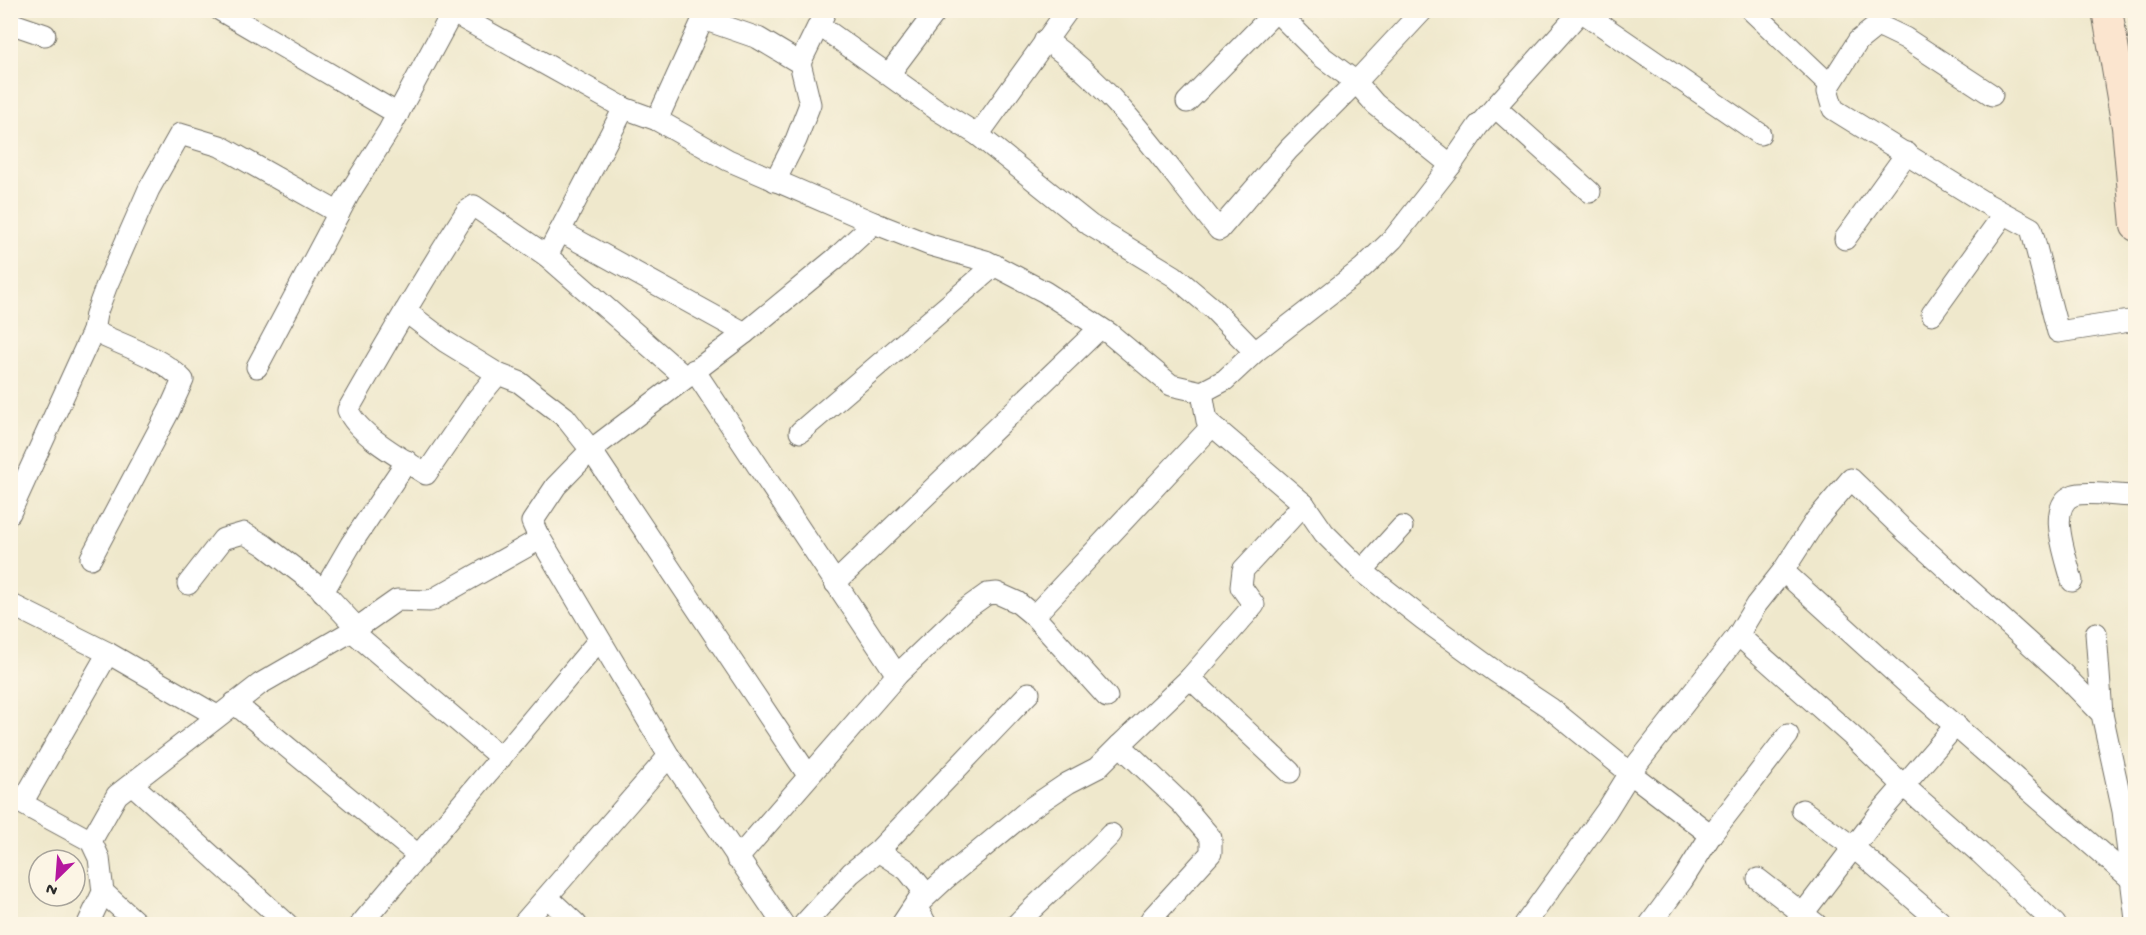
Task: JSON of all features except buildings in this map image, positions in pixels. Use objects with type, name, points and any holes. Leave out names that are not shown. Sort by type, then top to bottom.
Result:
[{"type":"street","points":[[220,10],[398,114]]},
{"type":"street","points":[[889,74],[937,10]]},
{"type":"street","points":[[978,135],[1068,10]]},
{"type":"street","points":[[1045,39],[1066,55],[1118,105],[1219,230],[1289,149],[1424,10]]},
{"type":"street","points":[[2107,10],[2127,127],[2136,226]]},
{"type":"street","points":[[1186,102],[1275,11],[1321,56],[1356,81],[1375,104],[1451,165]]},
{"type":"street","points":[[257,367],[350,192],[398,114],[450,12],[624,108],[657,120],[728,160],[874,224],[930,245],[986,261],[1045,292],[1100,328],[1171,385],[1202,392],[1225,380],[1256,352],[1364,268],[1394,239],[1478,126],[1581,11],[1760,134]]},
{"type":"street","points":[[1758,13],[1830,85]]},
{"type":"street","points":[[657,120],[705,15],[759,38],[800,63]]},
{"type":"street","points":[[775,181],[796,140],[810,104],[800,63],[823,18],[889,74],[936,109],[978,135],[1090,225],[1173,276],[1212,308],[1256,352]]},
{"type":"street","points":[[10,22],[45,35]]},
{"type":"street","points":[[1992,95],[1905,38],[1878,25],[1858,41],[1830,85],[1828,92],[1833,109],[2004,214],[2031,228],[2058,332],[2136,320]]},
{"type":"street","points":[[1495,107],[1590,192]]},
{"type":"street","points":[[547,256],[624,108]]},
{"type":"street","points":[[10,513],[93,331],[96,314],[106,286],[149,189],[180,134],[220,146],[339,213]]},
{"type":"street","points":[[1845,238],[1907,153]]},
{"type":"street","points":[[498,374],[478,398],[426,474],[366,433],[352,419],[348,410],[405,311],[467,211],[474,206],[547,256],[690,373],[897,675]]},
{"type":"street","points":[[1932,314],[2004,214]]},
{"type":"street","points":[[783,924],[669,756],[532,522],[556,486],[591,450],[745,333],[874,224]]},
{"type":"street","points":[[560,231],[745,333]]},
{"type":"street","points":[[800,432],[995,266]]},
{"type":"street","points":[[405,311],[447,342],[498,374],[519,382],[565,417],[591,450],[808,775]]},
{"type":"street","points":[[835,583],[1100,328]]},
{"type":"street","points":[[92,558],[183,380],[175,371],[93,331]]},
{"type":"street","points":[[1202,392],[1207,421],[1304,504],[1324,533],[1362,571],[1423,619],[1550,708],[1711,835]]},
{"type":"street","points":[[1034,616],[1212,426]]},
{"type":"street","points":[[324,592],[351,544],[407,461]]},
{"type":"street","points":[[1525,924],[1607,810],[1630,773],[1738,635],[1756,605],[1783,571],[1816,520],[1851,479],[2063,674],[2102,714]]},
{"type":"street","points":[[2072,581],[2059,526],[2060,508],[2064,501],[2076,494],[2136,496]]},
{"type":"street","points":[[902,924],[921,915],[944,880],[1031,808],[1068,783],[1097,768],[1190,678],[1254,604],[1241,587],[1243,570],[1304,504]]},
{"type":"street","points":[[1362,571],[1402,527]]},
{"type":"street","points":[[188,584],[223,539],[244,533],[264,545],[324,592],[355,629],[501,758]]},
{"type":"street","points":[[91,841],[117,795],[260,684],[355,629],[397,600],[430,601],[540,539]]},
{"type":"street","points":[[1783,571],[2131,879]]},
{"type":"street","points":[[737,859],[897,675],[966,609],[987,594],[998,593],[1017,602],[1034,616],[1107,697]]},
{"type":"street","points":[[10,604],[108,653],[217,716]]},
{"type":"street","points":[[2096,633],[2102,714],[2123,811],[2136,920]]},
{"type":"street","points":[[1738,635],[1852,736],[2055,924]]},
{"type":"street","points":[[361,924],[599,640]]},
{"type":"street","points":[[88,924],[103,892],[99,858],[91,841],[16,800],[108,653]]},
{"type":"street","points":[[1190,678],[1290,772]]},
{"type":"street","points":[[804,924],[851,873],[878,851],[1029,693]]},
{"type":"street","points":[[234,703],[419,856]]},
{"type":"street","points":[[1758,879],[1804,921],[1853,847],[1956,725]]},
{"type":"street","points":[[1650,924],[1682,881],[1711,835],[1788,735]]},
{"type":"street","points":[[1120,745],[1182,804],[1211,838],[1211,853],[1151,923]]},
{"type":"street","points":[[523,924],[669,756]]},
{"type":"street","points":[[132,784],[287,924]]},
{"type":"street","points":[[1802,810],[1853,847],[1943,924]]},
{"type":"street","points":[[1017,924],[1036,904],[1090,857],[1111,834]]},
{"type":"street","points":[[878,851],[907,870],[924,891],[921,915]]},
{"type":"street","points":[[103,892],[138,924]]},
{"type":"street","points":[[547,897],[576,924]]}]
